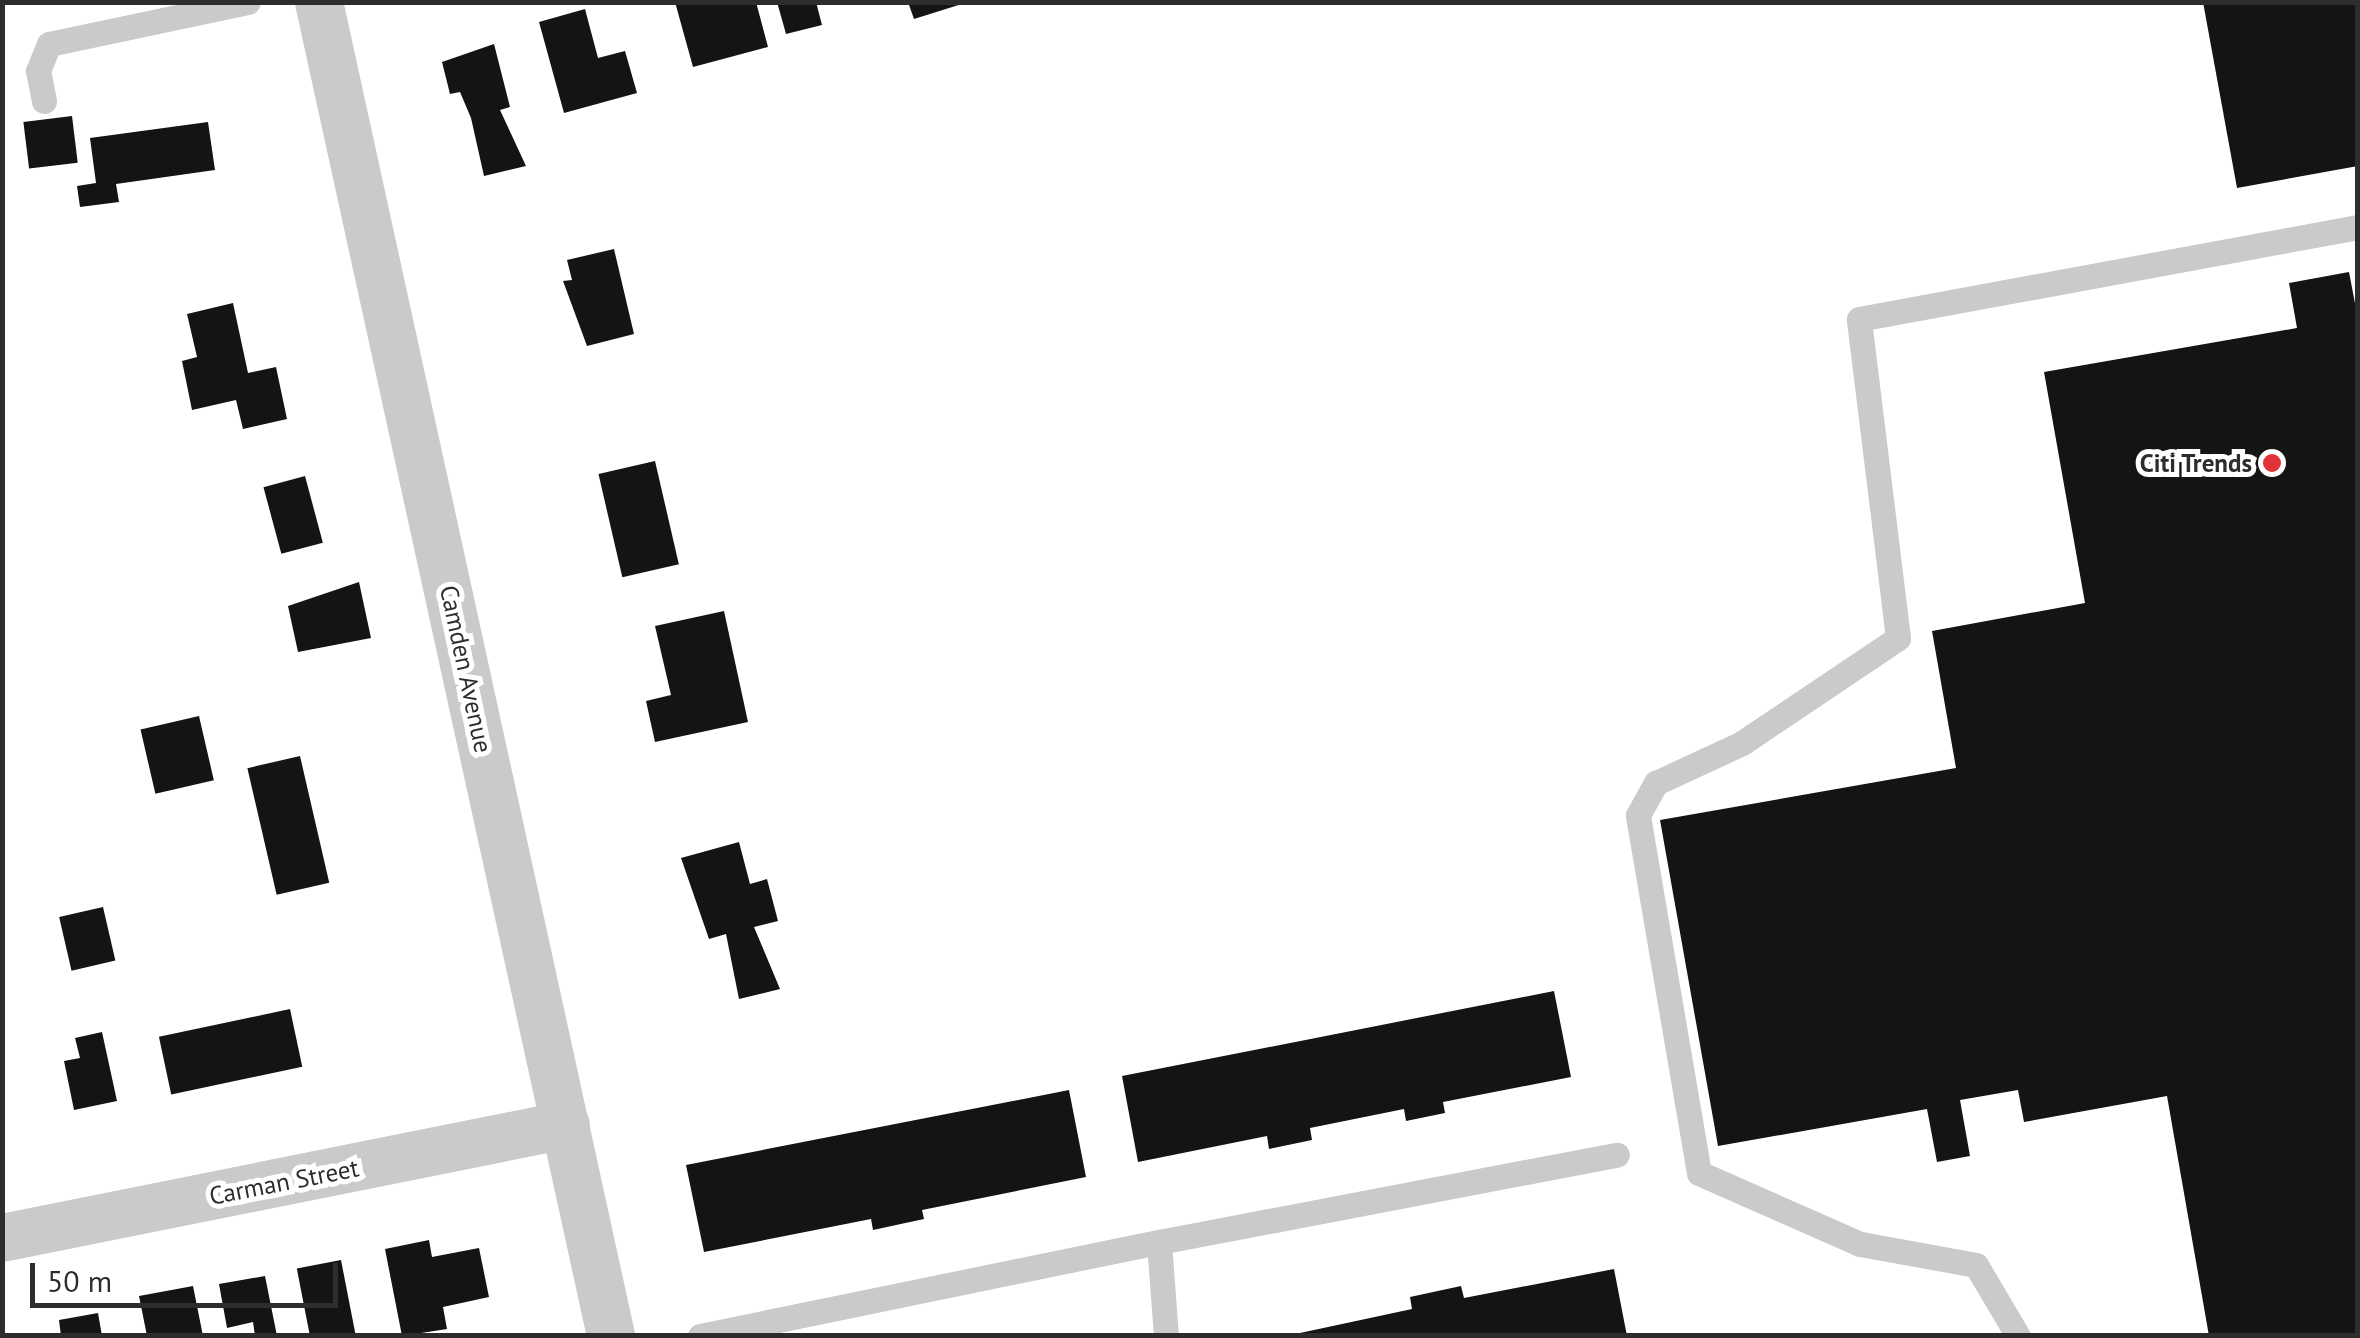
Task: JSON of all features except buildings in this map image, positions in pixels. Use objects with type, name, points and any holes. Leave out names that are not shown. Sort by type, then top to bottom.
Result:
[{"type":"street","name":"Camden Avenue","points":[[319,2],[611,1336]]},
{"type":"street","name":"Carman Street","points":[[2,1238],[566,1126]]},
{"type":"lane","points":[[44,101],[38,71],[50,44],[248,2]]},
{"type":"lane","points":[[2018,1336],[1976,1266],[1860,1244],[1699,1173],[1638,815],[1656,783],[1742,743],[1898,638],[1859,319],[2357,228]]},
{"type":"lane","points":[[700,1336],[1159,1242],[1617,1155]]},
{"type":"lane","points":[[1159,1242],[1166,1336]]},
{"type":"place","name":"Citi Trends","points":[[2272,463]]}]
